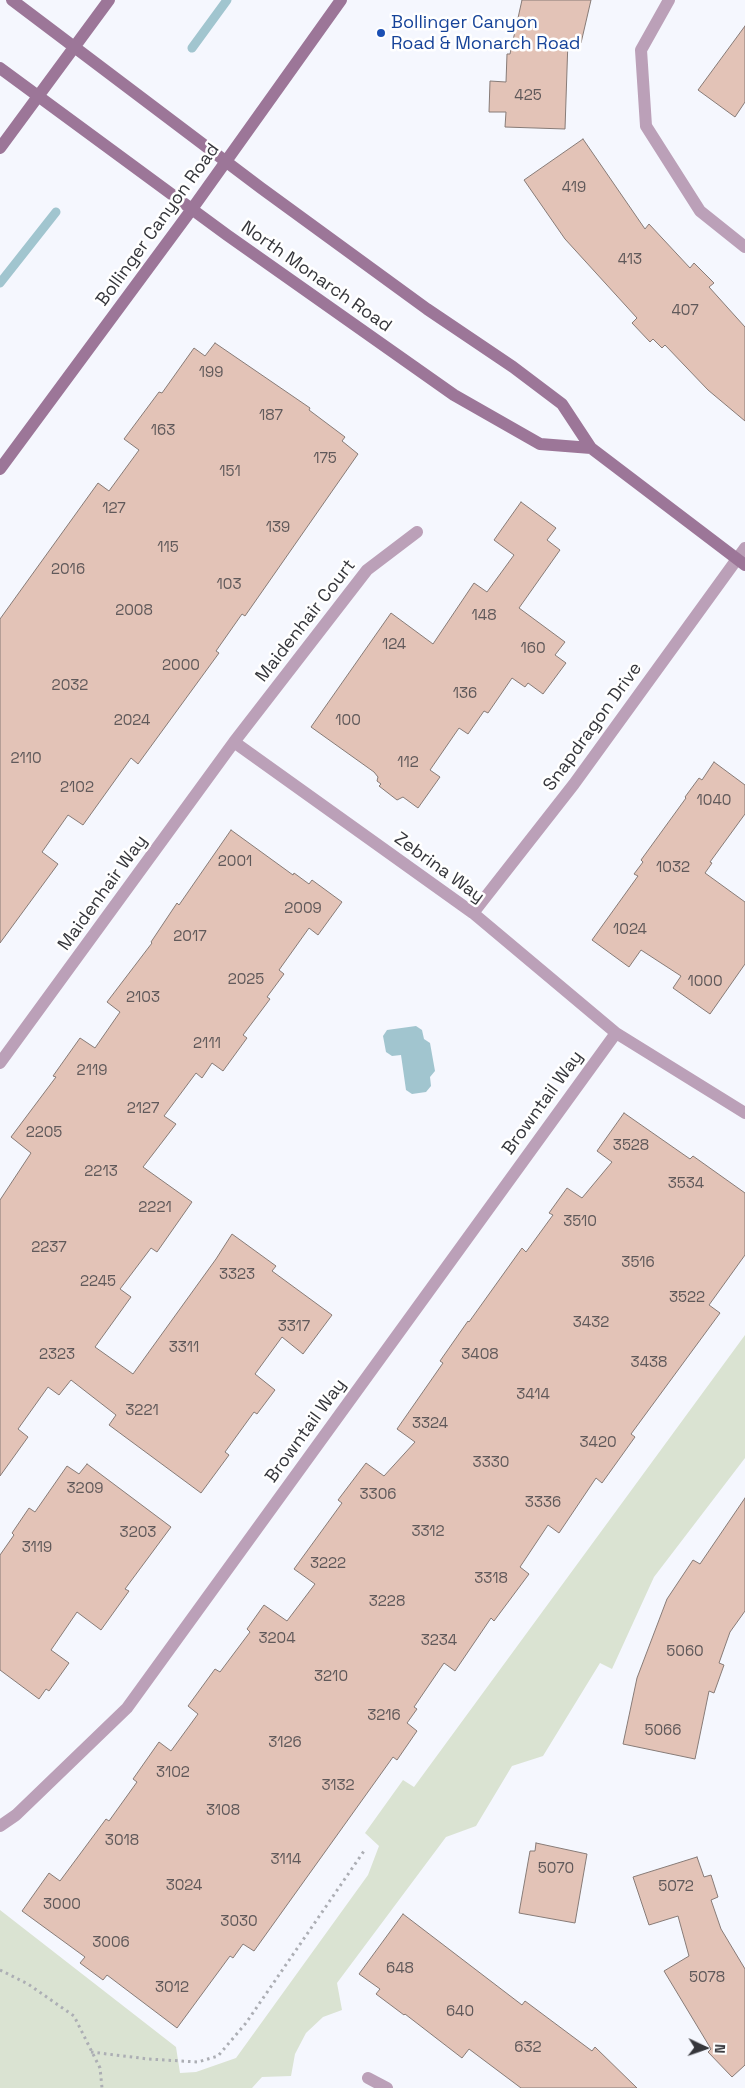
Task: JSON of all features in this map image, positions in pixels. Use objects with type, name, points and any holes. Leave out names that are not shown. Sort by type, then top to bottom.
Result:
[{"type":"street","points":[[12,0],[427,309],[513,367],[562,404],[591,448],[741,562]]},
{"type":"street","points":[[0,148],[109,0]]},
{"type":"street","name":"Bollinger Canyon Road","points":[[0,469],[227,161],[341,0]]},
{"type":"street","points":[[669,0],[641,50],[646,126],[700,211],[745,247]]},
{"type":"street","name":"North Monarch Road","points":[[0,68],[227,236],[454,395],[540,444],[591,448]]},
{"type":"street","name":"Maidenhair Court","points":[[234,742],[367,570],[417,532]]},
{"type":"street","name":"Snapdragon Drive","points":[[473,913],[574,784],[741,562],[745,548]]},
{"type":"street","name":"Zebrina Way","points":[[234,742],[473,913],[616,1033],[745,1113]]},
{"type":"street","name":"Maidenhair Way","points":[[0,1063],[234,742]]},
{"type":"street","name":"Browntail Way","points":[[0,1826],[16,1815],[127,1708],[616,1033]]},
{"type":"street","points":[[368,2078],[387,2088]]},
{"type":"path","points":[[91,2052],[198,2062],[218,2056],[246,2024],[364,1851]]},
{"type":"path","points":[[0,1970],[28,1984],[74,2016],[100,2068],[102,2088]]},
{"type":"green space","points":[[745,1335],[745,1458],[654,1577],[612,1669],[600,1663],[543,1756],[512,1766],[476,1826],[446,1837],[337,1983],[342,2010],[323,2017],[306,2033],[295,2054],[291,2076],[262,2077],[252,2088],[0,2088],[0,1910],[176,2047],[180,2073],[196,2072],[236,2058],[368,1875],[379,1846],[365,1833],[403,1780],[414,1787]]},
{"type":"water","points":[[416,1026],[422,1030],[424,1039],[430,1043],[435,1071],[430,1077],[431,1086],[426,1092],[412,1094],[406,1090],[401,1055],[392,1056],[386,1052],[383,1036],[387,1030]]},
{"type":"building","points":[[522,0],[591,0],[581,43],[568,40],[565,129],[505,127],[506,112],[489,112],[490,81],[506,82],[507,54],[510,54]]},
{"type":"building","points":[[745,26],[745,102],[735,117],[698,90]]},
{"type":"building","points":[[583,139],[645,229],[649,224],[690,268],[694,263],[714,283],[709,287],[745,327],[745,421],[708,390],[665,345],[662,348],[653,339],[650,342],[632,323],[637,318],[565,239],[524,180]]},
{"type":"building","points":[[215,343],[310,408],[309,410],[345,437],[342,441],[358,454],[245,616],[242,614],[216,651],[219,653],[138,764],[131,758],[83,825],[68,815],[42,852],[58,864],[0,943],[0,619],[98,483],[109,491],[139,450],[124,439],[159,392],[162,393],[194,348],[205,356]]},
{"type":"building","points":[[521,502],[556,528],[547,540],[560,550],[519,608],[565,642],[555,655],[566,663],[543,694],[528,683],[525,687],[512,678],[488,713],[484,711],[468,734],[459,728],[430,770],[440,777],[418,808],[403,797],[397,800],[379,786],[381,784],[377,781],[378,777],[374,772],[311,727],[391,613],[433,644],[474,583],[487,592],[514,555],[494,540]]},
{"type":"building","points":[[714,762],[745,785],[745,814],[710,862],[712,863],[705,873],[745,902],[745,964],[710,1014],[673,988],[681,976],[641,950],[629,967],[592,940],[638,876],[634,874],[643,862],[641,860],[699,778],[702,780]]},
{"type":"building","points":[[231,830],[293,875],[294,873],[309,884],[312,880],[342,902],[318,935],[309,928],[279,970],[284,974],[267,997],[270,999],[243,1035],[247,1038],[223,1071],[212,1063],[202,1078],[196,1073],[164,1116],[176,1124],[143,1167],[192,1202],[157,1252],[151,1248],[120,1289],[131,1297],[95,1347],[133,1374],[232,1234],[276,1266],[272,1271],[332,1315],[303,1354],[282,1337],[255,1374],[275,1390],[257,1414],[254,1412],[225,1452],[229,1455],[201,1493],[109,1425],[116,1415],[71,1380],[59,1395],[48,1387],[18,1429],[28,1437],[0,1476],[0,1200],[31,1153],[11,1137],[56,1077],[53,1076],[80,1038],[95,1048],[120,1012],[107,1002],[152,943],[177,903],[179,905]]},
{"type":"building","points":[[624,1113],[690,1159],[693,1156],[745,1193],[745,1255],[709,1305],[720,1313],[631,1434],[635,1437],[602,1483],[596,1478],[559,1533],[548,1525],[520,1567],[529,1574],[494,1621],[491,1618],[455,1671],[444,1663],[414,1707],[417,1709],[407,1723],[417,1731],[397,1760],[393,1757],[254,1951],[243,1944],[233,1958],[230,1956],[177,2028],[107,1975],[103,1980],[80,1963],[85,1957],[22,1911],[49,1873],[60,1881],[106,1819],[109,1821],[137,1782],[133,1779],[159,1742],[171,1751],[198,1714],[188,1706],[215,1669],[220,1672],[250,1632],[247,1629],[264,1605],[287,1621],[315,1584],[294,1569],[342,1503],[338,1500],[366,1463],[384,1476],[415,1442],[397,1429],[443,1363],[440,1361],[522,1248],[526,1252],[553,1215],[549,1213],[567,1188],[582,1198],[612,1162],[597,1151]]},
{"type":"building","points":[[87,1464],[171,1527],[125,1589],[129,1591],[101,1630],[77,1612],[51,1650],[69,1663],[49,1691],[46,1689],[39,1699],[0,1670],[0,1555],[29,1508],[35,1512],[67,1466],[79,1474]]},
{"type":"building","points":[[745,1498],[745,1611],[730,1632],[719,1663],[724,1665],[714,1693],[709,1691],[695,1759],[623,1744],[637,1678],[667,1599],[693,1560],[700,1564]]},
{"type":"building","points":[[536,1843],[587,1854],[575,1923],[519,1913],[530,1851],[535,1851]]},
{"type":"building","points":[[697,1857],[704,1877],[711,1875],[718,1897],[711,1900],[721,1929],[745,1969],[745,2065],[732,2077],[708,2052],[711,2049],[664,1971],[689,1956],[678,1916],[649,1925],[633,1877]]},
{"type":"building","points":[[403,1914],[522,2005],[525,2001],[592,2051],[595,2047],[637,2088],[521,2088],[469,2049],[462,2058],[404,2015],[376,1994],[380,1989],[359,1974]]},
{"type":"waterway","points":[[192,48],[227,0]]},
{"type":"waterway","points":[[0,283],[56,212]]},
{"type":"place","name":"Bollinger Canyon Road & Monarch Road","points":[[381,33]]}]
